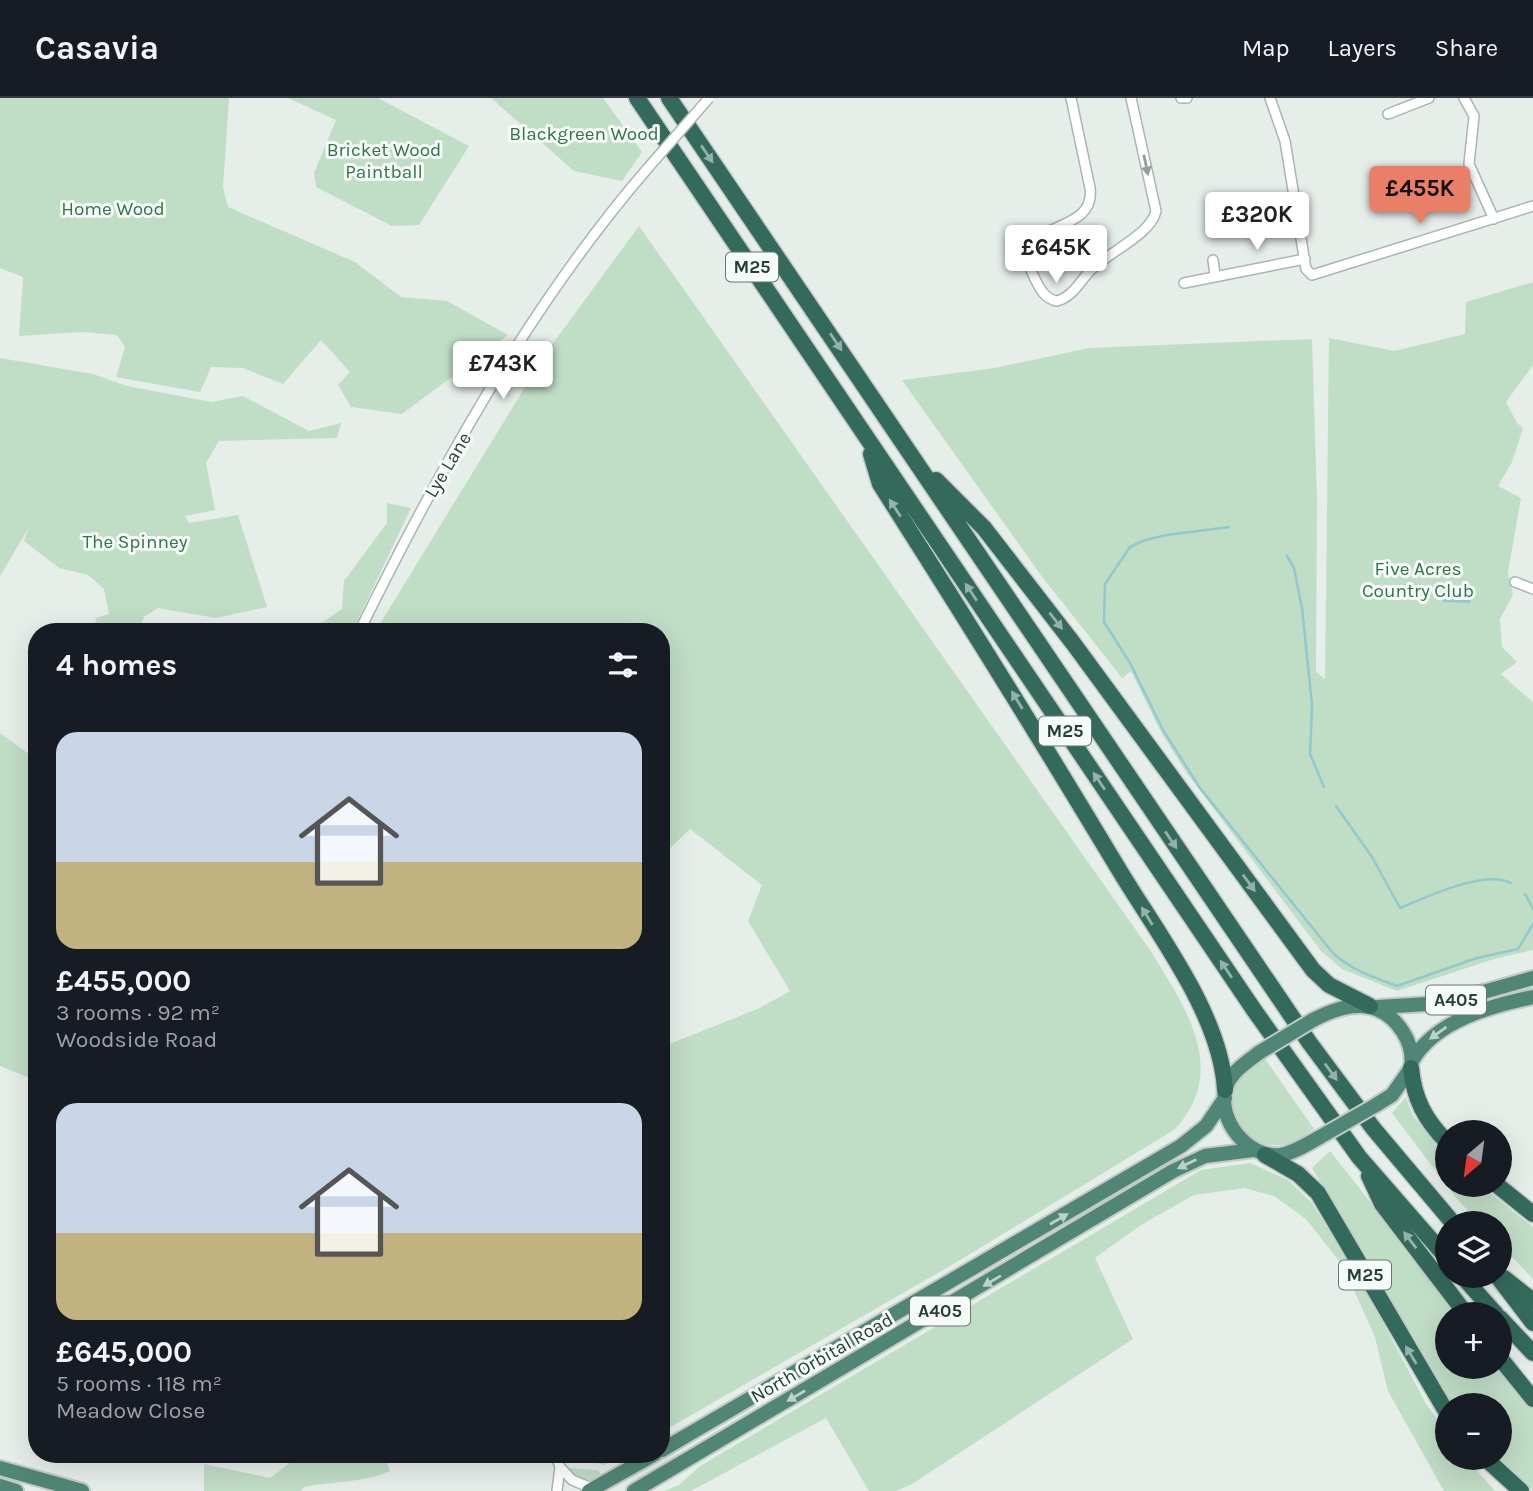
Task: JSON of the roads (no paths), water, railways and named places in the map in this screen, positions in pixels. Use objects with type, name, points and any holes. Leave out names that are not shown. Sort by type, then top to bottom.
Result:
[{"type":"highway","name":"M25","points":[[637,98],[1254,1010],[1359,1157],[1435,1244]]},
{"type":"highway","name":"M25","points":[[669,98],[1309,1042],[1373,1128],[1443,1211]]},
{"type":"highway","name":"M25","points":[[866,438],[880,484],[1001,673],[1191,990],[1221,1055],[1225,1094]]},
{"type":"highway","name":"M25","points":[[915,458],[984,528],[1073,643],[1313,970],[1329,985],[1373,1007]]},
{"type":"highway","name":"A405","points":[[1373,1007],[1436,1004],[1533,978]]},
{"type":"highway","name":"A405","points":[[1412,1065],[1428,1041],[1454,1023],[1533,997]]},
{"type":"highway","name":"North Orbital Road","points":[[670,1445],[1181,1146],[1206,1126],[1235,1073],[1259,1052],[1312,1020],[1345,1006],[1373,1007]]},
{"type":"highway","points":[[1373,1007],[1394,1019],[1400,1028],[1412,1065],[1417,1100],[1424,1115],[1435,1128]]},
{"type":"highway","name":"North Orbital Road","points":[[634,1491],[1173,1171],[1205,1156],[1259,1152],[1287,1154],[1376,1105],[1399,1087],[1412,1065]]},
{"type":"highway","points":[[1225,1094],[1234,1130],[1259,1152]]},
{"type":"highway","name":"M25","points":[[1259,1152],[1298,1174],[1318,1193],[1435,1393]]},
{"type":"highway","points":[[1359,1157],[1382,1204],[1457,1302]]},
{"type":"highway","points":[[1512,1197],[1533,1214]]},
{"type":"highway","points":[[1512,1285],[1533,1301]]},
{"type":"highway","points":[[1473,1288],[1485,1302]]},
{"type":"highway","points":[[1507,1288],[1533,1323]]},
{"type":"highway","points":[[1512,1331],[1533,1353]]},
{"type":"highway","points":[[1512,1373],[1533,1399]]},
{"type":"highway","points":[[591,1490],[639,1463]]},
{"type":"highway","points":[[0,1468],[82,1491]]},
{"type":"highway","points":[[1498,1470],[1521,1491]]},
{"type":"highway","points":[[0,1486],[16,1491]]},
{"type":"street","name":"Lye Lane","points":[[364,623],[416,518],[518,347],[594,233],[709,98]]},
{"type":"street","points":[[1072,98],[1090,202],[1077,218],[1036,239],[1028,253],[1029,265],[1040,289],[1057,302],[1070,295],[1106,255],[1142,232],[1154,218],[1156,211],[1131,98]]},
{"type":"street","points":[[1181,98],[1188,98]]},
{"type":"street","points":[[1270,98],[1285,141],[1309,273],[1316,275],[1533,206]]},
{"type":"street","points":[[1388,114],[1429,98]]},
{"type":"street","points":[[1464,98],[1474,117],[1469,164],[1494,219]]},
{"type":"street","points":[[1184,283],[1305,259]]},
{"type":"street","points":[[1213,260],[1215,275]]},
{"type":"street","points":[[1515,582],[1533,589]]},
{"type":"street","points":[[558,1463],[572,1480],[591,1490]]},
{"type":"street","points":[[557,1491],[560,1467]]},
{"type":"water","points":[[1444,591],[1471,592],[1470,603],[1443,602]]},
{"type":"waterway","points":[[1229,527],[1145,540],[1130,547],[1105,584],[1104,622],[1130,663],[1163,730],[1200,788],[1332,952],[1347,964],[1371,976],[1397,986],[1477,958],[1518,949],[1533,924]]},
{"type":"waterway","points":[[1287,556],[1294,568],[1302,608],[1312,705],[1310,754],[1324,787]]},
{"type":"waterway","points":[[1336,806],[1372,857],[1400,908],[1472,882],[1486,879],[1511,883]]},
{"type":"waterway","points":[[1525,894],[1533,909]]},
{"type":"park label","name":"Blackgreen Wood","points":[[584,134]]},
{"type":"park label","name":"Bricket Wood Paintball","points":[[384,161]]},
{"type":"park label","name":"Home Wood","points":[[113,209]]},
{"type":"park label","name":"The Spinney","points":[[135,542]]},
{"type":"park label","name":"Five Acres Country Club","points":[[1418,580]]}]
